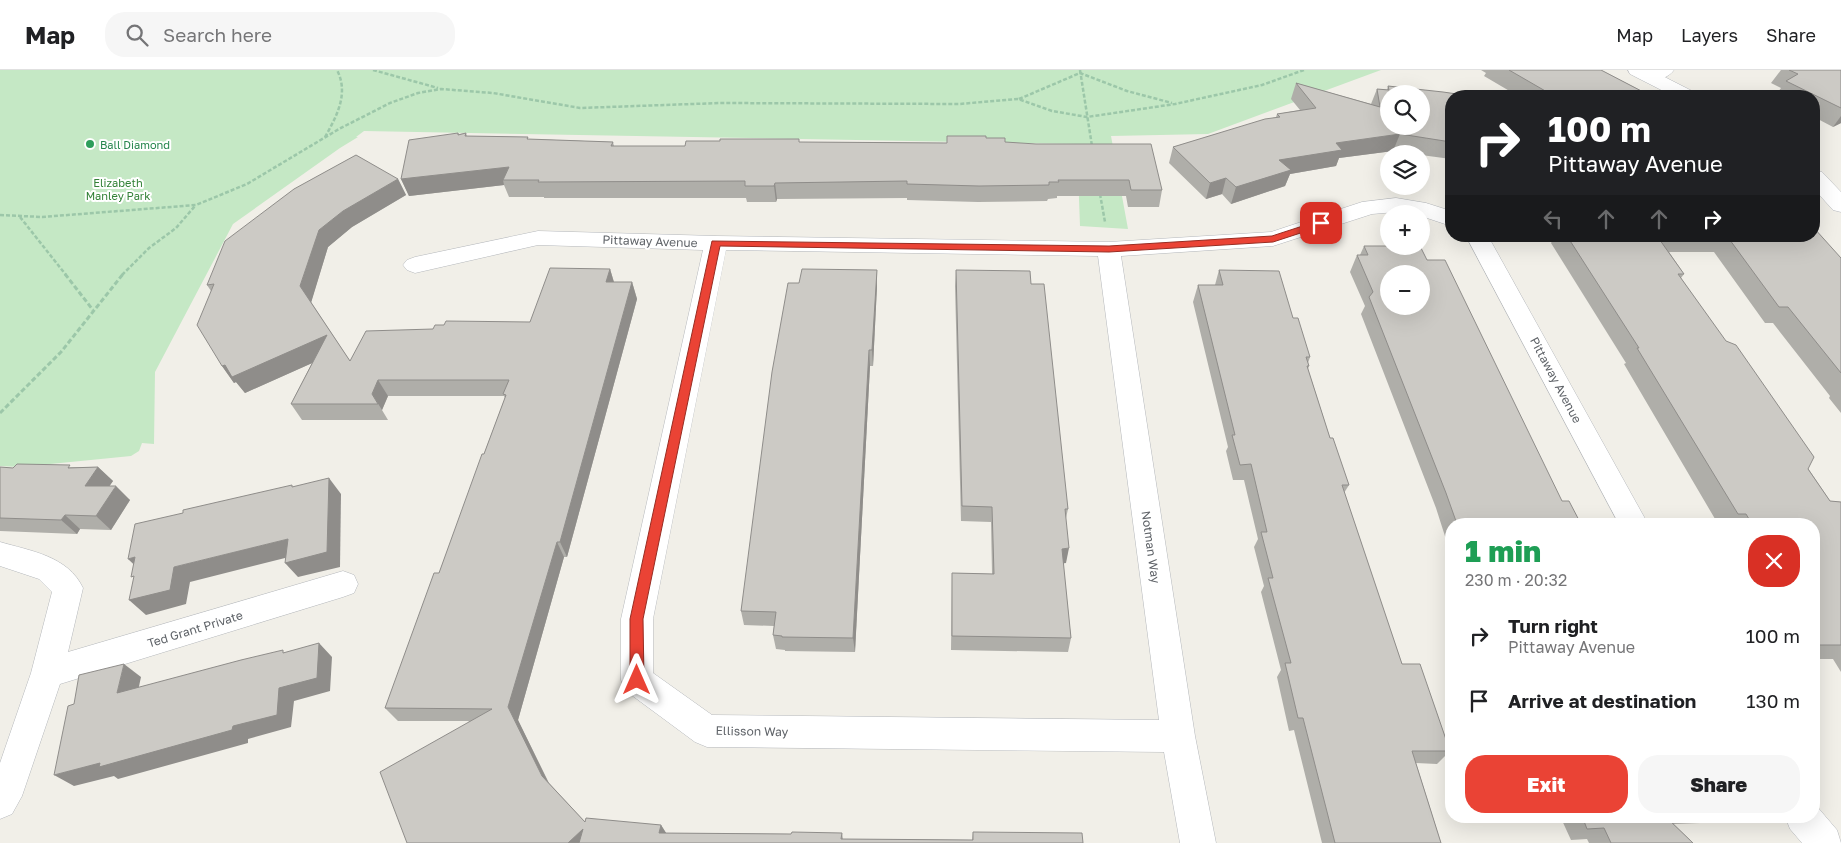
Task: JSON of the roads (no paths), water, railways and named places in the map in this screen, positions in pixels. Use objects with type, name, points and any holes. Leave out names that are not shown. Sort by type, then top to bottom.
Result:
[{"type":"street","points":[[1650,72],[1678,90]]},
{"type":"street","points":[[1820,183],[1841,205]]},
{"type":"street","name":"Pittaway Avenue","points":[[414,265],[538,238],[716,243],[1109,249],[1273,239],[1370,206],[1396,205],[1426,210],[1445,217]]},
{"type":"street","name":"Pittaway Avenue","points":[[1480,242],[1631,518]]},
{"type":"street","name":"Ellisson Way","points":[[716,243],[637,619],[637,680],[707,731],[1178,736]]},
{"type":"street","name":"Notman Way","points":[[1109,249],[1178,736],[1198,843]]},
{"type":"street","points":[[0,554],[49,570],[68,588],[47,673],[10,784],[0,802]]},
{"type":"street","name":"Ted Grant Private","points":[[47,673],[343,584]]},
{"type":"street","points":[[1808,823],[1824,843]]},
{"type":"place","name":"Ball Diamond","points":[[90,144]]},
{"type":"park label","name":"Elizabeth Manley Park","points":[[118,188]]}]
